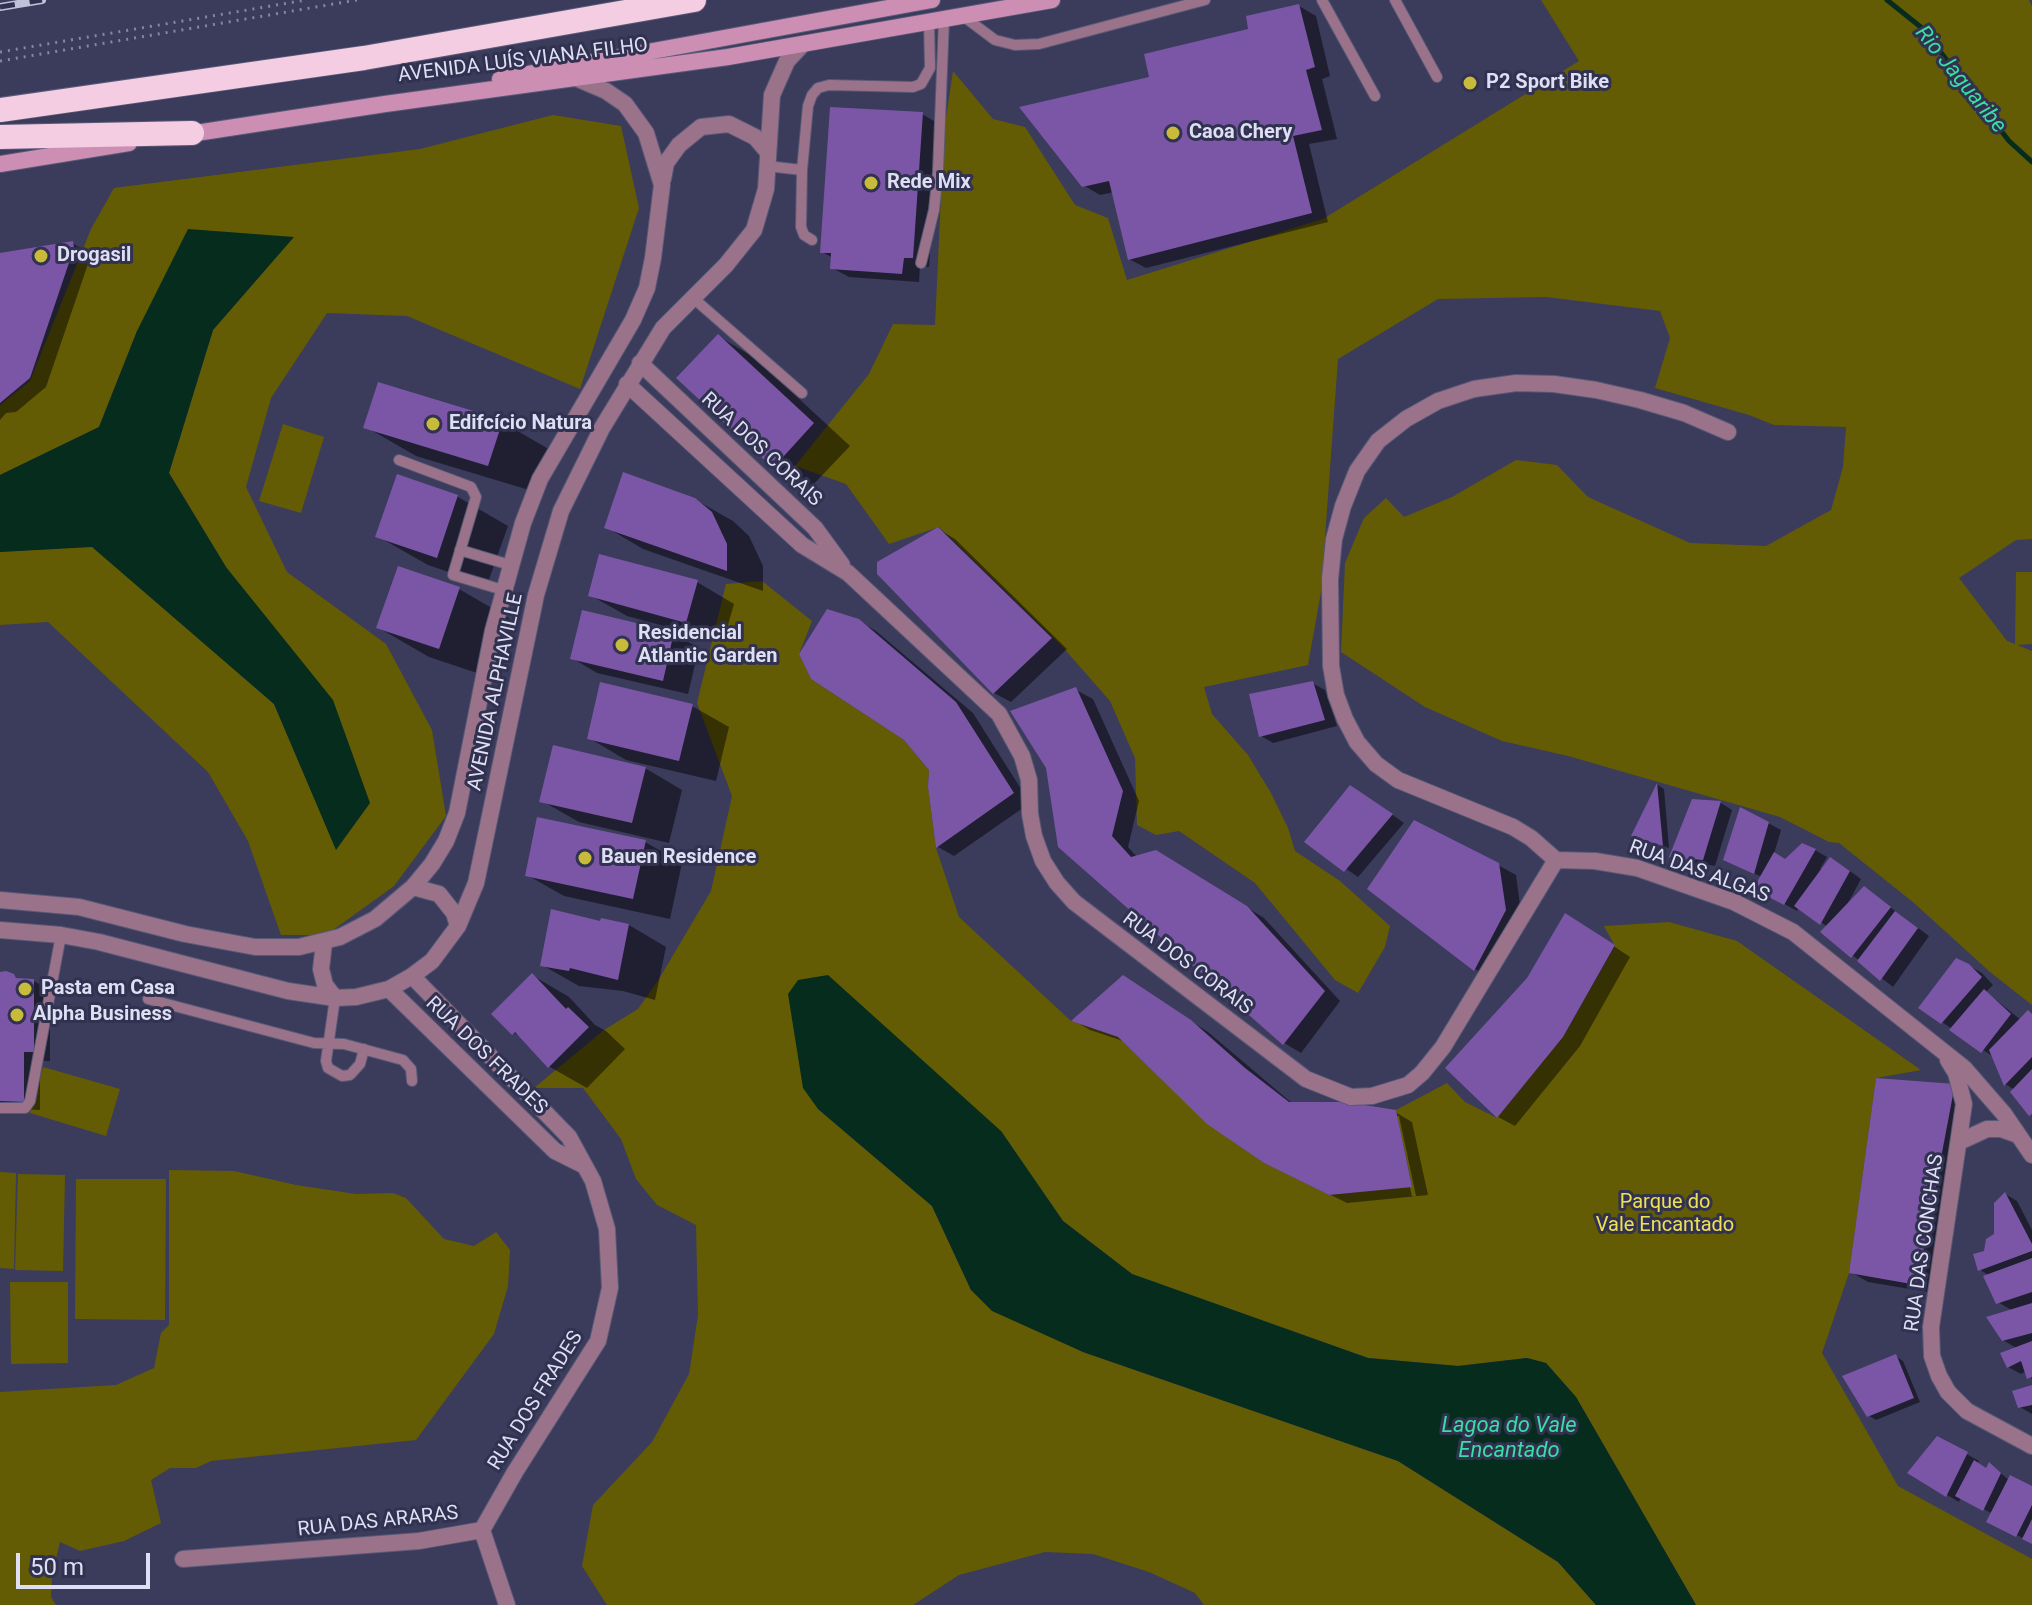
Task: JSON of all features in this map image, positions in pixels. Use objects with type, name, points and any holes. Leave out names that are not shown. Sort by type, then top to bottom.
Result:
[{"type":"highway","name":"AVENIDA LUÍS VIANA FILHO","points":[[0,110],[364,58],[694,0]]},
{"type":"highway","points":[[0,137],[192,133]]},
{"type":"main road","points":[[385,104],[561,67],[932,0]]},
{"type":"main road","name":"AVENIDA LUÍS VIANA FILHO","points":[[0,164],[385,104],[802,45],[1052,0]]},
{"type":"street","name":"AVENIDA ALPHAVILLE","points":[[0,930],[99,942],[288,991],[335,998],[356,997],[389,989],[432,961],[458,926],[476,883],[546,555],[561,511],[627,384],[663,328],[726,265],[754,230],[763,205],[772,95],[787,61],[802,45]]},
{"type":"street","name":"AVENIDA ALPHAVILLE","points":[[0,900],[79,907],[185,934],[255,947],[299,947],[324,943],[375,919],[413,887],[439,853],[457,813],[503,590],[540,479],[638,309],[647,288],[653,258],[662,185],[653,150],[625,104],[606,91],[578,79]]},
{"type":"street","points":[[662,185],[666,163],[679,145],[701,127],[729,124],[755,137],[767,159]]},
{"type":"street","name":"RUA DOS CORAIS","points":[[640,363],[815,528],[848,573],[999,714],[1022,756],[1029,780],[1034,836],[1043,861],[1074,902],[1306,1079],[1351,1097],[1372,1096],[1408,1085],[1422,1073],[1443,1047],[1556,860]]},
{"type":"street","points":[[1556,860],[1513,827],[1398,780],[1376,764],[1357,742],[1345,719],[1336,695],[1331,666],[1330,579],[1334,539],[1357,471],[1378,441],[1427,407],[1474,389],[1516,383],[1596,390],[1684,413],[1728,432]]},
{"type":"street","name":"RUA DOS CORAIS","points":[[627,384],[802,545],[848,573]]},
{"type":"street","points":[[758,505],[773,489]]},
{"type":"street","name":"RUA DAS ALGAS","points":[[1556,860],[1595,861],[1637,868],[1766,916],[1793,932],[1940,1049]]},
{"type":"street","points":[[413,887],[439,894],[454,913],[458,926]]},
{"type":"street","points":[[324,943],[321,969],[325,985],[335,998]]},
{"type":"street","name":"RUA DOS FRADES","points":[[412,976],[569,1137],[593,1181],[607,1229],[610,1272],[606,1315],[598,1341],[482,1530]]},
{"type":"street","name":"RUA DOS FRADES","points":[[389,989],[555,1151],[583,1165]]},
{"type":"street","points":[[1940,1049],[1975,1079],[2032,1155]]},
{"type":"street","name":"RUA DAS CONCHAS","points":[[1940,1049],[1956,1073],[1964,1104],[1931,1327],[1932,1356],[1948,1392],[1967,1411],[2032,1446]]},
{"type":"street","points":[[514,1111],[530,1097]]},
{"type":"street","points":[[1959,1142],[1987,1129],[2001,1129],[2018,1135]]},
{"type":"street","points":[[482,1530],[507,1605]]},
{"type":"street","name":"RUA DAS ARARAS","points":[[183,1559],[419,1541],[482,1530]]},
{"type":"lane","points":[[963,16],[995,40],[1015,45],[1039,44],[1205,0]]},
{"type":"lane","points":[[1322,0],[1375,96]]},
{"type":"lane","points":[[1395,0],[1437,77]]},
{"type":"lane","points":[[921,263],[934,210],[937,21]]},
{"type":"lane","points":[[812,240],[804,235],[801,227],[802,170],[808,106],[812,95],[818,88],[829,85],[913,87],[921,84],[930,68],[937,21]]},
{"type":"lane","points":[[767,159],[802,170]]},
{"type":"lane","points":[[692,297],[802,393]]},
{"type":"lane","points":[[399,460],[471,487],[476,497],[453,575],[503,590]]},
{"type":"lane","points":[[460,550],[510,565]]},
{"type":"lane","points":[[0,1108],[25,1108],[30,1101],[61,935]]},
{"type":"lane","points":[[335,998],[326,1061],[328,1068],[342,1076],[350,1075],[356,1070],[364,1049]]},
{"type":"lane","points":[[148,999],[314,1043],[344,1044],[364,1049],[408,1064],[412,1081]]},
{"type":"path","points":[[0,52],[306,0]]},
{"type":"path","points":[[0,61],[357,0]]},
{"type":"green space","points":[[1541,0],[2029,0],[2032,6],[2032,539],[2016,540],[1959,578],[2007,641],[2015,644],[2016,572],[2032,572],[2032,644],[2017,645],[2032,651],[2032,1005],[1839,843],[1829,842],[1780,817],[1568,756],[1502,741],[1425,707],[1341,652],[1345,563],[1364,518],[1386,498],[1404,517],[1452,497],[1516,460],[1557,465],[1588,497],[1690,543],[1766,546],[1831,510],[1843,467],[1846,427],[1774,425],[1655,388],[1670,338],[1660,311],[1546,297],[1438,299],[1338,359],[1321,592],[1308,665],[1204,687],[1212,714],[1248,755],[1271,793],[1295,851],[1340,881],[1390,926],[1385,947],[1358,993],[1335,980],[1255,883],[1179,831],[1156,835],[1137,825],[1135,758],[1110,701],[1060,644],[939,527],[889,544],[846,484],[795,466],[869,374],[893,324],[935,325],[944,131],[953,71],[993,119],[1025,127],[1075,205],[1108,218],[1127,280],[1323,219],[1579,61]]},
{"type":"green space","points":[[553,115],[621,126],[639,208],[580,389],[407,316],[327,313],[271,398],[246,487],[287,572],[386,644],[432,730],[446,816],[394,886],[326,935],[281,935],[248,841],[208,772],[48,622],[0,625],[0,552],[92,546],[274,704],[336,849],[226,567],[169,473],[213,330],[293,237],[137,331],[99,427],[0,475],[0,405],[30,381],[91,229],[114,188],[420,149]]},
{"type":"green space","points":[[283,424],[324,437],[301,513],[259,501]]},
{"type":"green space","name":"Parque do Vale Encantado","points":[[762,581],[812,621],[799,654],[811,679],[904,740],[929,770],[928,787],[936,848],[959,917],[1071,1021],[1118,1037],[1208,1124],[1264,1163],[1329,1195],[1412,1186],[1396,1110],[1447,1083],[1465,1102],[1497,1118],[1563,1037],[1615,946],[1604,926],[1669,922],[1737,941],[1921,1070],[1876,1078],[1849,1273],[1822,1353],[1898,1486],[2032,1559],[2032,1605],[1696,1605],[1576,1397],[1546,1363],[1527,1358],[1458,1366],[1368,1358],[1132,1274],[1063,1221],[1001,1131],[818,1109],[932,1206],[971,1290],[1083,1352],[1398,1461],[1558,1562],[1596,1605],[1204,1605],[1195,1593],[1149,1572],[1093,1554],[1045,1552],[959,1575],[913,1605],[607,1605],[582,1566],[593,1505],[652,1442],[689,1374],[698,1315],[696,1225],[657,1205],[636,1179],[621,1139],[583,1088],[534,1088],[604,1030],[638,1009],[711,891],[732,796],[697,703],[726,584]]},
{"type":"green space","points":[[43,1067],[120,1089],[106,1136],[30,1113]]},
{"type":"green space","points":[[169,1170],[234,1171],[356,1194],[393,1193],[406,1198],[444,1239],[474,1246],[496,1232],[510,1250],[508,1286],[494,1334],[416,1440],[211,1461],[196,1468],[170,1468],[151,1480],[161,1523],[124,1541],[80,1551],[60,1542],[52,1576],[51,1597],[56,1605],[0,1605],[0,1392],[116,1385],[154,1368],[161,1333],[169,1325]]},
{"type":"green space","points":[[0,1172],[16,1173],[14,1269],[0,1268]]},
{"type":"green space","points":[[18,1174],[65,1175],[63,1271],[15,1270]]},
{"type":"green space","points":[[76,1179],[166,1179],[165,1320],[75,1319]]},
{"type":"green space","points":[[10,1282],[68,1282],[68,1363],[11,1364]]},
{"type":"water","points":[[188,229],[294,237],[213,330],[169,473],[226,567],[333,700],[370,803],[336,850],[274,704],[92,547],[0,552],[0,475],[99,427],[137,331]]},
{"type":"water","name":"Lagoa do Vale Encantado","points":[[828,975],[1001,1131],[1063,1221],[1132,1274],[1368,1358],[1458,1366],[1527,1358],[1546,1363],[1576,1397],[1696,1605],[1596,1605],[1558,1562],[1398,1461],[1083,1352],[992,1311],[971,1290],[932,1206],[818,1109],[803,1088],[788,994],[798,980]]},
{"type":"building","name":"Caoa Chery","points":[[1299,4],[1315,67],[1306,70],[1322,130],[1293,136],[1312,213],[1128,260],[1109,181],[1082,187],[1019,107],[1149,77],[1144,54],[1248,29],[1246,16]]},
{"type":"building","name":"Rede Mix","points":[[830,107],[923,112],[913,258],[904,258],[902,274],[830,269],[831,253],[820,253]]},
{"type":"building","points":[[73,241],[74,248],[30,378],[0,403],[0,253]]},
{"type":"building","points":[[718,334],[814,423],[773,468],[676,378]]},
{"type":"building","name":"Edifcício Natura","points":[[378,382],[503,420],[488,466],[363,428]]},
{"type":"building","points":[[623,472],[695,498],[712,512],[727,544],[727,571],[604,528]]},
{"type":"building","points":[[397,474],[458,495],[437,558],[375,537]]},
{"type":"building","points":[[938,527],[1052,638],[993,694],[877,574],[877,562]]},
{"type":"building","points":[[599,554],[698,580],[686,623],[588,596]]},
{"type":"building","points":[[398,566],[460,587],[439,649],[376,628]]},
{"type":"building","points":[[827,609],[859,619],[956,702],[1014,793],[936,848],[928,787],[929,770],[904,740],[811,679],[799,654]]},
{"type":"building","name":"Residencial Atlantic Garden","points":[[582,610],[674,632],[663,681],[570,659]]},
{"type":"building","points":[[1313,681],[1325,720],[1259,737],[1249,694]]},
{"type":"building","points":[[600,682],[693,704],[679,761],[587,739]]},
{"type":"building","points":[[1076,687],[1123,791],[1112,836],[1131,857],[1156,850],[1247,906],[1325,991],[1283,1045],[1058,847],[1046,768],[1010,711]]},
{"type":"building","points":[[553,745],[646,767],[632,823],[539,802]]},
{"type":"building","points":[[1657,783],[1663,846],[1631,836]]},
{"type":"building","points":[[1350,785],[1393,814],[1344,872],[1304,842]]},
{"type":"building","points":[[1692,799],[1721,801],[1703,860],[1691,859],[1684,865],[1669,857]]},
{"type":"building","points":[[1740,807],[1769,822],[1754,874],[1723,860]]},
{"type":"building","name":"Bauen Residence","points":[[537,817],[646,840],[633,899],[525,876]]},
{"type":"building","points":[[1414,820],[1499,863],[1506,910],[1474,971],[1367,889]]},
{"type":"building","points":[[1802,843],[1816,849],[1784,905],[1753,889],[1774,852],[1785,859]]},
{"type":"building","points":[[1830,857],[1850,871],[1820,925],[1794,906]]},
{"type":"building","points":[[1864,886],[1891,907],[1851,958],[1820,932]]},
{"type":"building","points":[[551,909],[600,921],[601,918],[629,924],[618,980],[570,968],[569,971],[540,966]]},
{"type":"building","points":[[1895,911],[1918,928],[1880,981],[1857,961]]},
{"type":"building","points":[[1565,913],[1615,945],[1563,1037],[1497,1118],[1445,1068],[1527,978]]},
{"type":"building","points":[[1956,958],[1969,964],[1982,977],[1941,1024],[1918,1008]]},
{"type":"building","name":"Alpha Business","points":[[6,971],[16,978],[34,979],[34,1052],[24,1052],[24,1102],[0,1101],[0,972]]},
{"type":"building","points":[[532,973],[566,1009],[568,1007],[589,1027],[548,1068],[515,1032],[512,1035],[491,1014]]},
{"type":"building","points":[[1123,975],[1191,1020],[1289,1102],[1345,1102],[1396,1110],[1412,1187],[1329,1195],[1264,1163],[1207,1124],[1118,1037],[1071,1021]]},
{"type":"building","points":[[1984,989],[2011,1014],[1981,1053],[1949,1030]]},
{"type":"building","points":[[2028,1010],[2032,1014],[2032,1057],[2004,1086],[1989,1050]]},
{"type":"building","points":[[2032,1069],[2032,1114],[2029,1116],[2010,1092]]},
{"type":"building","points":[[1876,1078],[1955,1084],[1917,1285],[1849,1273]]},
{"type":"building","points":[[2005,1192],[2032,1244],[2032,1251],[1978,1271],[1973,1254],[1984,1251],[1986,1239],[1994,1234],[1994,1203]]},
{"type":"building","points":[[2032,1258],[2032,1292],[1996,1304],[1983,1276]]},
{"type":"building","points":[[2032,1303],[2032,1333],[2002,1341],[1986,1317]]},
{"type":"building","points":[[2032,1341],[2032,1377],[2027,1379],[2021,1361],[2007,1368],[2000,1353]]},
{"type":"building","points":[[1896,1354],[1914,1398],[1867,1417],[1842,1376]]},
{"type":"building","points":[[2032,1385],[2032,1405],[2018,1408],[2012,1391]]},
{"type":"building","points":[[1937,1436],[1968,1452],[1946,1497],[1907,1473]]},
{"type":"building","points":[[1974,1460],[1986,1468],[1989,1462],[2001,1473],[1983,1511],[1955,1496]]},
{"type":"building","points":[[2010,1475],[2032,1486],[2032,1505],[2016,1537],[1986,1522]]},
{"type":"building","points":[[2032,1519],[2032,1544],[2022,1539]]},
{"type":"waterway","name":"Rio Jaguaribe","points":[[1887,0],[1922,28],[2009,141],[2032,162]]},
{"type":"railway","points":[[0,7],[42,0]]},
{"type":"place","name":"P2 Sport Bike","points":[[1470,83]]},
{"type":"place","name":"Caoa Chery","points":[[1173,133]]},
{"type":"place","name":"Rede Mix","points":[[871,183]]},
{"type":"place","name":"Drogasil","points":[[41,256]]},
{"type":"place","name":"Edifcício Natura","points":[[433,424]]},
{"type":"place","name":"Residencial Atlantic Garden","points":[[622,645]]},
{"type":"place","name":"Bauen Residence","points":[[585,858]]},
{"type":"place","name":"Pasta em Casa","points":[[25,989]]},
{"type":"place","name":"Alpha Business","points":[[17,1015]]}]
